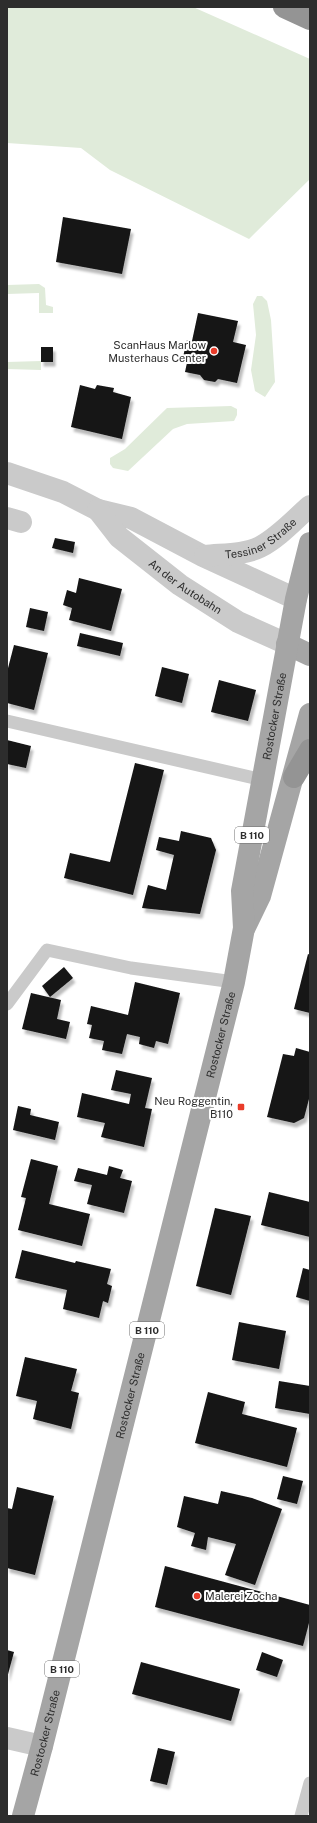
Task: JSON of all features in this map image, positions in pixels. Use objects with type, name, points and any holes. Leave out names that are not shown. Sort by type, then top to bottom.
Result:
[{"type":"highway","points":[[284,7],[310,19]]},
{"type":"highway","points":[[294,777],[310,750]]},
{"type":"main road","name":"B 110","points":[[303,602],[310,543]]},
{"type":"main road","name":"Rostocker Straße","points":[[23,1816],[42,1746],[234,982],[244,928],[242,891],[262,780],[288,644],[303,602]]},
{"type":"main road","points":[[288,644],[310,655]]},
{"type":"main road","name":"Rostocker Straße","points":[[244,928],[260,896],[294,777],[310,714]]},
{"type":"street","name":"An der Autobahn","points":[[7,473],[62,492],[98,510],[131,518],[203,556],[303,602]]},
{"type":"street","name":"Tessiner Straße","points":[[203,556],[234,553],[258,548],[273,538],[310,506]]},
{"type":"street","name":"An der Autobahn","points":[[98,510],[118,537],[180,585],[238,622],[288,644]]},
{"type":"street","points":[[7,1738],[42,1746]]},
{"type":"lane","points":[[7,721],[262,780]]},
{"type":"lane","points":[[7,1004],[47,950],[131,968],[234,982]]},
{"type":"lane","points":[[301,1816],[310,1783]]},
{"type":"green space","points":[[7,7],[193,7],[310,59],[310,179],[249,239],[110,170],[81,148],[7,143]]},
{"type":"green space","points":[[39,284],[45,288],[46,305],[53,307],[53,313],[39,313],[39,293],[7,294],[7,285]]},
{"type":"green space","points":[[257,296],[262,296],[267,301],[271,320],[275,382],[265,397],[255,391],[251,370],[256,335],[253,304]]},
{"type":"green space","points":[[41,361],[41,370],[7,369],[7,362]]},
{"type":"green space","points":[[231,406],[237,409],[237,415],[234,421],[187,424],[173,429],[128,471],[113,468],[110,464],[110,458],[125,449],[167,408]]},
{"type":"building","points":[[63,217],[131,229],[122,274],[56,262]]},
{"type":"building","name":"ScanHaus Marlow Musterhaus Center","points":[[198,313],[238,321],[233,342],[246,345],[237,383],[218,379],[215,382],[204,380],[200,375],[185,372],[188,358],[183,357],[187,340],[192,341]]},
{"type":"building","points":[[41,347],[53,347],[53,362],[41,362]]},
{"type":"building","points":[[80,385],[95,389],[97,385],[114,388],[113,392],[131,397],[122,439],[71,427]]},
{"type":"building","points":[[55,538],[75,542],[73,553],[52,548]]},
{"type":"building","points":[[79,578],[122,589],[111,631],[69,620],[72,608],[63,605],[67,590],[76,593]]},
{"type":"building","points":[[30,608],[48,612],[44,631],[26,627]]},
{"type":"building","points":[[80,633],[123,643],[120,656],[77,646]]},
{"type":"building","points":[[14,645],[48,653],[34,710],[7,703],[7,672]]},
{"type":"building","points":[[162,667],[189,674],[182,703],[155,696]]},
{"type":"building","points":[[219,680],[256,690],[248,721],[211,712]]},
{"type":"building","points":[[7,740],[31,746],[26,768],[7,764]]},
{"type":"building","points":[[135,763],[164,770],[133,895],[64,878],[70,853],[110,862]]},
{"type":"building","points":[[181,831],[211,838],[216,850],[200,914],[142,908],[148,885],[166,890],[174,855],[156,850],[159,837],[179,841]]},
{"type":"building","points":[[308,954],[310,955],[310,1013],[294,1009]]},
{"type":"building","points":[[64,967],[73,978],[50,997],[42,986]]},
{"type":"building","points":[[135,982],[180,993],[168,1044],[156,1041],[154,1048],[139,1044],[140,1037],[127,1034],[122,1054],[102,1050],[104,1041],[89,1038],[92,1025],[87,1024],[91,1006],[128,1015]]},
{"type":"building","points":[[31,993],[61,1000],[57,1019],[70,1022],[66,1039],[22,1029]]},
{"type":"building","points":[[296,1048],[310,1052],[310,1095],[304,1118],[294,1123],[267,1117],[283,1054],[294,1056]]},
{"type":"building","points":[[116,1070],[152,1078],[145,1108],[152,1109],[144,1147],[101,1137],[105,1123],[77,1117],[82,1093],[129,1104],[131,1094],[111,1090]]},
{"type":"building","points":[[18,1106],[31,1109],[30,1115],[59,1122],[55,1140],[13,1130]]},
{"type":"building","points":[[31,1159],[58,1166],[49,1204],[90,1214],[82,1246],[18,1230],[26,1198],[21,1197]]},
{"type":"building","points":[[109,1166],[123,1170],[120,1178],[132,1181],[124,1213],[87,1204],[92,1185],[74,1181],[78,1168],[107,1175]]},
{"type":"building","points":[[269,1192],[310,1202],[310,1237],[261,1225]]},
{"type":"building","points":[[215,1208],[251,1216],[231,1295],[196,1286]]},
{"type":"building","points":[[22,1250],[75,1263],[76,1261],[111,1269],[107,1284],[112,1286],[108,1303],[103,1301],[99,1318],[63,1309],[67,1290],[15,1278]]},
{"type":"building","points":[[303,1268],[310,1270],[310,1301],[296,1297]]},
{"type":"building","points":[[239,1322],[286,1331],[279,1369],[232,1360]]},
{"type":"building","points":[[25,1357],[77,1369],[71,1391],[79,1393],[71,1429],[33,1419],[37,1401],[16,1396]]},
{"type":"building","points":[[279,1381],[310,1386],[310,1414],[275,1408]]},
{"type":"building","points":[[208,1392],[245,1402],[242,1414],[297,1428],[287,1467],[195,1443]]},
{"type":"building","points":[[283,1476],[303,1481],[297,1504],[277,1499]]},
{"type":"building","points":[[17,1487],[54,1496],[35,1575],[7,1568],[7,1508],[12,1509]]},
{"type":"building","points":[[221,1491],[252,1498],[282,1509],[255,1585],[225,1575],[236,1544],[208,1537],[206,1550],[191,1546],[195,1533],[177,1527],[184,1496],[218,1504]]},
{"type":"building","points":[[165,1566],[310,1605],[310,1619],[303,1646],[155,1607]]},
{"type":"building","points":[[7,1650],[14,1652],[7,1678]]},
{"type":"building","points":[[262,1652],[283,1660],[277,1677],[256,1670]]},
{"type":"building","points":[[141,1662],[240,1689],[231,1721],[132,1694]]},
{"type":"building","points":[[158,1748],[175,1752],[167,1785],[150,1781]]},
{"type":"place","name":"ScanHaus Marlow Musterhaus Center","points":[[214,351]]},
{"type":"place","name":"Neu Roggentin, B110","points":[[241,1107]]},
{"type":"place","name":"Malerei Zocha","points":[[197,1596]]}]
